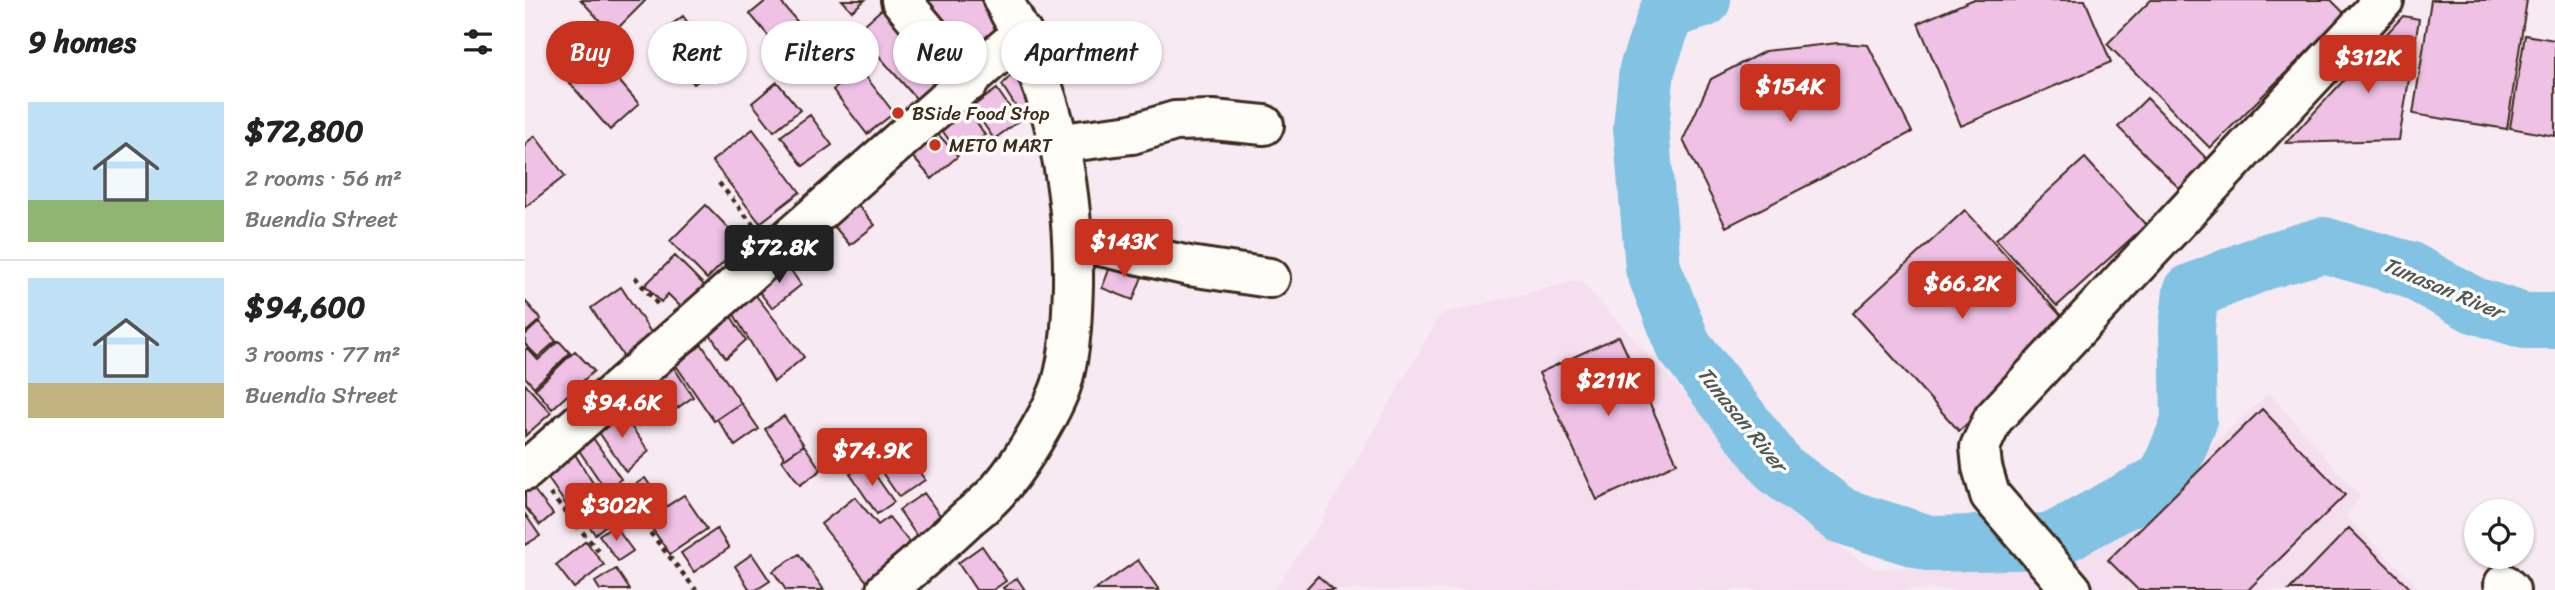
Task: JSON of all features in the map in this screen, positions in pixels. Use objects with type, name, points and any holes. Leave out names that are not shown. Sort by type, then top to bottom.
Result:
[{"type":"street","points":[[901,0],[918,21]]},
{"type":"street","points":[[1003,0],[1015,21]]},
{"type":"street","points":[[2072,590],[1990,495],[1982,467],[1980,447],[1993,419],[2383,0]]},
{"type":"street","points":[[987,65],[1001,52]]},
{"type":"street","points":[[527,470],[967,84]]},
{"type":"street","points":[[886,590],[926,558],[1000,488],[1038,431],[1061,385],[1072,335],[1073,240],[1061,143],[1044,84]]},
{"type":"street","points":[[1061,143],[1132,134],[1175,121],[1213,120],[1264,125]]},
{"type":"street","points":[[1073,240],[1189,266],[1271,278]]},
{"type":"path","points":[[719,183],[775,253]]},
{"type":"path","points":[[527,470],[602,555]]},
{"type":"path","points":[[644,525],[695,590]]},
{"type":"shaded area","points":[[1580,280],[1801,522],[1874,569],[1989,566],[2098,550],[2269,393],[2360,496],[2346,516],[2421,590],[1274,590],[1318,527],[1441,314]]},
{"type":"building","points":[[581,0],[645,1],[625,21],[600,21]]},
{"type":"building","points":[[767,0],[779,0],[797,21],[761,21],[761,27],[750,14]]},
{"type":"building","points":[[842,0],[865,0],[852,11]]},
{"type":"building","points":[[892,0],[910,21],[893,21],[893,72],[879,56],[879,21],[868,21]]},
{"type":"building","points":[[924,0],[988,0],[1004,21],[1001,21],[1001,33],[987,44],[987,21],[940,21]]},
{"type":"building","points":[[1972,0],[2085,0],[2111,62],[1961,126],[1918,23]]},
{"type":"building","points":[[2151,0],[2331,0],[2345,14],[2210,148],[2107,44]]},
{"type":"building","points":[[2431,0],[2527,0],[2507,129],[2413,114]]},
{"type":"building","points":[[2403,16],[2419,19],[2399,140],[2286,143]]},
{"type":"building","points":[[2525,35],[2555,40],[2555,136],[2510,128]]},
{"type":"building","points":[[1838,43],[1868,45],[1912,132],[1726,227],[1683,140],[1711,79],[1765,51]]},
{"type":"building","points":[[571,84],[622,84],[639,104],[610,130]]},
{"type":"building","points":[[775,84],[779,84],[800,110],[774,131],[752,103]]},
{"type":"building","points":[[841,84],[872,84],[894,113],[867,134],[833,90]]},
{"type":"building","points":[[903,84],[941,84],[920,103]]},
{"type":"building","points":[[1031,84],[1044,105],[1023,118],[1002,85]]},
{"type":"building","points":[[997,89],[1019,121],[994,139],[972,107]]},
{"type":"building","points":[[2147,98],[2208,160],[2180,189],[2118,127]]},
{"type":"building","points":[[969,110],[985,135],[958,153],[942,130]]},
{"type":"building","points":[[810,115],[832,145],[803,166],[781,136]]},
{"type":"building","points":[[753,129],[800,192],[760,223],[712,161]]},
{"type":"building","points":[[937,133],[958,156],[932,179],[911,155]]},
{"type":"building","points":[[535,136],[565,176],[525,207],[525,144]]},
{"type":"building","points":[[2085,158],[2146,225],[2057,306],[1996,239]]},
{"type":"building","points":[[853,199],[875,225],[850,245],[828,219]]},
{"type":"building","points":[[706,205],[743,243],[707,279],[670,241]]},
{"type":"building","points":[[1965,210],[2072,328],[1959,431],[1853,313]]},
{"type":"building","points":[[675,256],[705,286],[682,308],[668,294],[661,302],[645,285]]},
{"type":"building","points":[[1114,257],[1145,269],[1133,300],[1102,288]]},
{"type":"building","points":[[784,260],[801,285],[772,308],[757,289]]},
{"type":"building","points":[[621,287],[656,340],[626,360],[591,308]]},
{"type":"building","points":[[754,293],[804,357],[774,382],[732,311]]},
{"type":"building","points":[[525,301],[541,319],[525,333]]},
{"type":"building","points":[[727,310],[746,340],[726,358],[707,330]]},
{"type":"building","points":[[539,322],[556,341],[538,357],[525,344],[525,335]]},
{"type":"building","points":[[1619,336],[1677,463],[1597,500],[1539,373]]},
{"type":"building","points":[[559,341],[570,353],[534,387],[525,377],[525,350],[527,348],[538,360]]},
{"type":"building","points":[[702,345],[741,403],[714,421],[675,364]]},
{"type":"building","points":[[575,351],[594,371],[552,409],[535,389]]},
{"type":"building","points":[[669,360],[693,397],[670,413],[648,379]]},
{"type":"building","points":[[641,382],[660,407],[639,426],[619,399]]},
{"type":"building","points":[[525,384],[551,413],[525,436]]},
{"type":"building","points":[[741,403],[759,429],[735,446],[717,419]]},
{"type":"building","points":[[618,409],[649,451],[626,472],[596,428]]},
{"type":"building","points":[[2262,409],[2345,495],[2248,590],[2138,590],[2108,560]]},
{"type":"building","points":[[784,416],[804,445],[785,458],[765,429]]},
{"type":"building","points":[[591,435],[621,479],[606,490],[576,446]]},
{"type":"building","points":[[894,435],[925,480],[899,497],[868,452]]},
{"type":"building","points":[[804,445],[821,470],[800,485],[782,460]]},
{"type":"building","points":[[571,448],[598,491],[573,515],[543,471]]},
{"type":"building","points":[[867,463],[894,502],[877,514],[850,474]]},
{"type":"building","points":[[645,478],[660,500],[632,519],[617,496]]},
{"type":"building","points":[[531,486],[553,514],[540,525],[525,507],[525,490]]},
{"type":"building","points":[[924,493],[947,525],[921,542],[899,510]]},
{"type":"building","points":[[684,495],[707,529],[670,554],[646,520]]},
{"type":"building","points":[[855,497],[878,525],[889,517],[913,547],[868,583],[821,524]]},
{"type":"building","points":[[601,498],[617,516],[595,534],[581,515]]},
{"type":"building","points":[[525,514],[540,536],[525,545]]},
{"type":"building","points":[[614,525],[633,551],[618,561],[599,535]]},
{"type":"building","points":[[2349,528],[2412,590],[2289,590]]},
{"type":"building","points":[[717,529],[729,548],[694,572],[681,553]]},
{"type":"building","points":[[586,541],[604,565],[574,588],[556,565]]},
{"type":"building","points":[[982,546],[1006,581],[993,590],[976,590],[958,563]]},
{"type":"building","points":[[752,554],[770,581],[756,590],[750,590],[735,566]]},
{"type":"building","points":[[799,554],[824,590],[786,590],[773,571]]},
{"type":"building","points":[[1138,560],[1159,590],[1095,590]]},
{"type":"building","points":[[616,569],[630,590],[600,590],[595,582]]},
{"type":"building","points":[[1318,576],[1334,590],[1305,590]]},
{"type":"building","points":[[1017,578],[1025,590],[1003,588]]},
{"type":"waterway","name":"Tunasan River","points":[[1703,0],[1667,12],[1647,69],[1641,127],[1653,268],[1684,346],[1779,469],[1842,516],[1932,544],[2052,541],[2166,479],[2189,422],[2187,327],[2191,292],[2264,262],[2323,245],[2408,269],[2474,305],[2525,321],[2555,321]]},
{"type":"place","name":"BSide Food Stop","points":[[898,113]]},
{"type":"place","name":"METO MART","points":[[935,145]]}]
